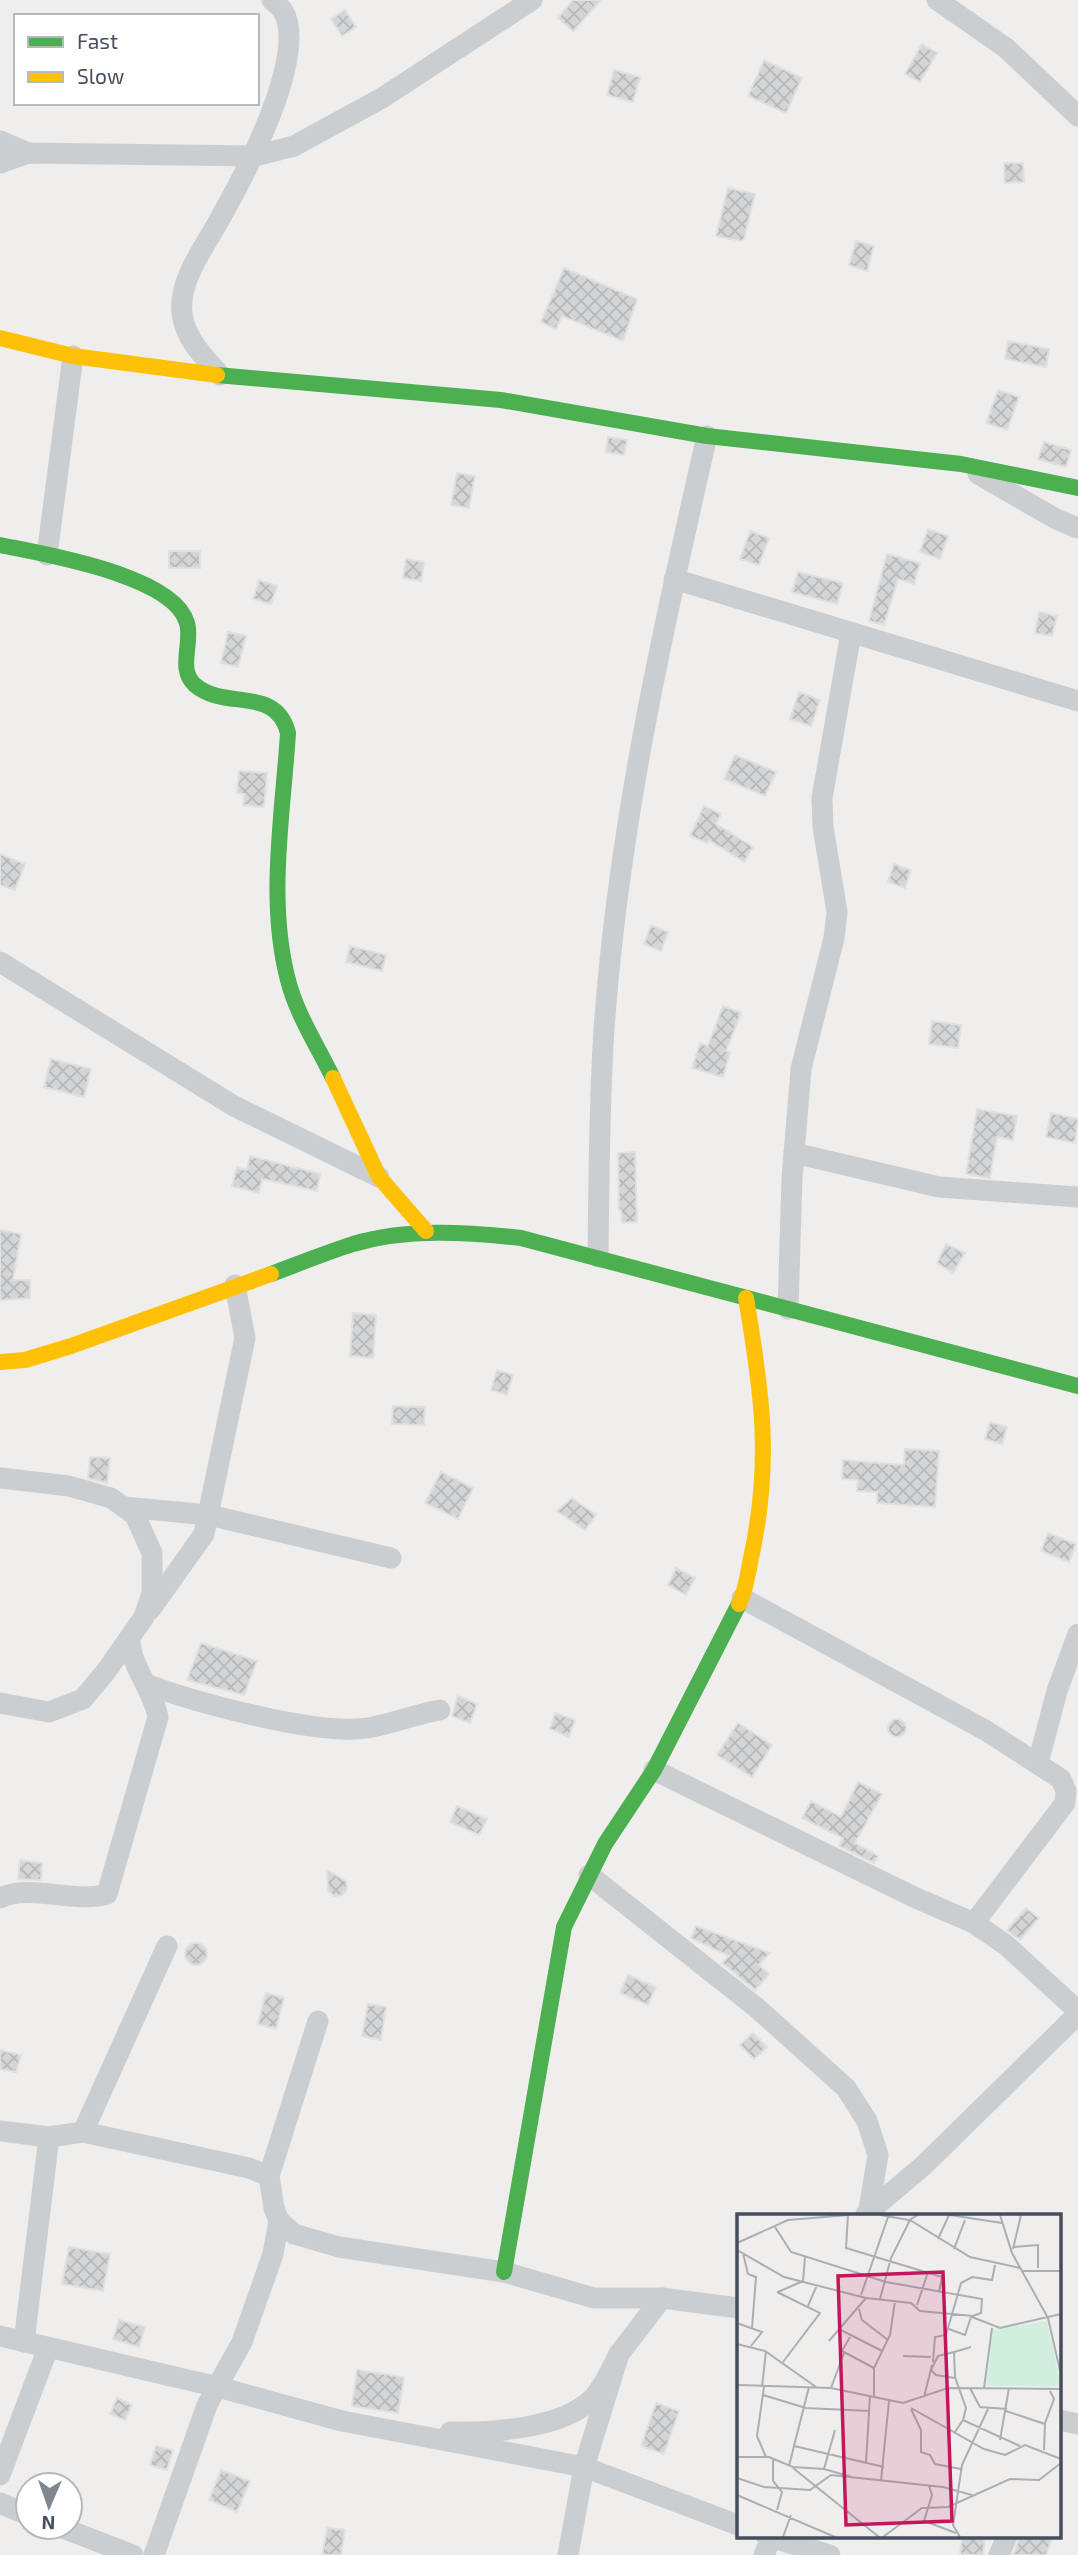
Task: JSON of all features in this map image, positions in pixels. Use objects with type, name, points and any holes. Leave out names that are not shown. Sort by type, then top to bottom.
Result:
[{"type":"street","points":[[220,375],[188,334],[182,312],[183,301],[187,280],[255,156],[284,73],[289,34],[283,11],[272,0]]},
{"type":"street","points":[[0,163],[28,153],[255,156],[293,146],[324,132],[532,0]]},
{"type":"street","points":[[937,0],[1006,48],[1078,116]]},
{"type":"street","points":[[0,141],[28,153]]},
{"type":"street","points":[[0,338],[73,356],[220,375],[502,400],[707,436],[961,464],[1078,488]]},
{"type":"street","points":[[47,555],[73,356]]},
{"type":"street","points":[[598,1257],[604,1029],[617,904],[640,746],[707,436]]},
{"type":"street","points":[[961,464],[1056,519],[1078,528]]},
{"type":"street","points":[[0,545],[103,569],[153,588],[177,603],[187,619],[189,636],[186,664],[192,683],[202,691],[230,700],[276,709],[285,719],[288,733],[280,881],[280,948],[293,993],[379,1177],[426,1231]]},
{"type":"street","points":[[674,579],[1078,701]]},
{"type":"street","points":[[788,1309],[794,1153],[801,1069],[834,938],[837,912],[823,827],[822,798],[851,633]]},
{"type":"street","points":[[0,962],[234,1106],[379,1177]]},
{"type":"street","points":[[794,1153],[939,1187],[1078,1197]]},
{"type":"street","points":[[0,1362],[25,1360],[71,1346],[354,1244],[426,1231],[521,1238],[1078,1386]]},
{"type":"street","points":[[0,1703],[50,1712],[83,1699],[177,1576],[204,1534],[245,1338],[235,1285]]},
{"type":"street","points":[[504,2272],[556,1957],[564,1927],[605,1844],[654,1770],[742,1598],[755,1539],[765,1465],[761,1387],[746,1298]]},
{"type":"street","points":[[0,1478],[69,1486],[111,1498],[135,1515],[152,1553],[152,1594],[144,1617]]},
{"type":"street","points":[[124,1507],[209,1515],[391,1558]]},
{"type":"street","points":[[742,1598],[905,1686],[1061,1779],[1066,1791],[1065,1803],[974,1923]]},
{"type":"street","points":[[1038,1763],[1057,1691],[1078,1634]]},
{"type":"street","points":[[0,1898],[6,1895],[51,1894],[96,1898],[107,1894],[158,1717],[154,1698],[131,1655],[130,1640]]},
{"type":"street","points":[[146,1684],[180,1697],[317,1727],[366,1728],[440,1710]]},
{"type":"street","points":[[654,1770],[916,1898],[974,1923],[1006,1945],[1078,2012],[923,2166],[867,2212]]},
{"type":"street","points":[[589,1875],[757,2008],[846,2088],[867,2121],[878,2155],[867,2212]]},
{"type":"street","points":[[83,2132],[167,1946]]},
{"type":"street","points":[[318,2021],[269,2176],[279,2221],[294,2234],[340,2247],[504,2272],[594,2298],[662,2298],[737,2308]]},
{"type":"street","points":[[0,2131],[49,2137],[83,2132],[249,2168],[269,2176]]},
{"type":"street","points":[[24,2342],[49,2137]]},
{"type":"street","points":[[154,2555],[207,2405],[242,2342],[273,2254],[279,2221]]},
{"type":"street","points":[[342,2421],[472,2432],[552,2422],[590,2401],[619,2354],[662,2298]]},
{"type":"street","points":[[0,2336],[218,2387],[342,2421],[584,2466],[737,2525]]},
{"type":"street","points":[[0,2475],[48,2348]]},
{"type":"street","points":[[568,2555],[584,2466],[619,2354]]},
{"type":"street","points":[[1060,2420],[1078,2424]]},
{"type":"street","points":[[84,2536],[133,2555]]},
{"type":"street","points":[[999,2555],[1006,2538]]},
{"type":"street","points":[[768,2541],[830,2555]]},
{"type":"building","points":[[573,0],[601,0],[573,31],[558,18]]},
{"type":"building","points":[[345,10],[356,27],[342,36],[331,19]]},
{"type":"building","points":[[922,44],[937,53],[920,82],[905,74]]},
{"type":"building","points":[[764,60],[802,78],[786,113],[748,96]]},
{"type":"building","points":[[614,70],[640,77],[633,102],[607,95]]},
{"type":"building","points":[[1004,163],[1023,163],[1024,182],[1005,183]]},
{"type":"building","points":[[728,188],[755,194],[744,239],[741,241],[716,236]]},
{"type":"building","points":[[856,241],[874,246],[867,271],[849,265]]},
{"type":"building","points":[[564,268],[637,299],[623,341],[562,316],[556,329],[541,322]]},
{"type":"building","points":[[1008,341],[1049,349],[1046,367],[1005,359]]},
{"type":"building","points":[[998,390],[1019,397],[1007,430],[986,423]]},
{"type":"building","points":[[608,437],[627,440],[624,455],[606,452]]},
{"type":"building","points":[[1044,442],[1071,450],[1066,467],[1038,459]]},
{"type":"building","points":[[457,473],[475,476],[469,508],[451,505]]},
{"type":"building","points":[[928,529],[948,536],[940,559],[920,552]]},
{"type":"building","points":[[750,531],[769,538],[759,565],[740,559]]},
{"type":"building","points":[[169,551],[200,551],[200,568],[169,568]]},
{"type":"building","points":[[887,554],[920,563],[914,584],[898,579],[884,625],[869,621]]},
{"type":"building","points":[[406,559],[424,562],[421,581],[403,578]]},
{"type":"building","points":[[798,572],[843,583],[837,604],[792,592]]},
{"type":"building","points":[[259,580],[277,586],[271,604],[253,599]]},
{"type":"building","points":[[1039,612],[1057,616],[1052,636],[1035,633]]},
{"type":"building","points":[[228,632],[246,636],[238,667],[221,663]]},
{"type":"building","points":[[799,692],[820,700],[811,726],[790,719]]},
{"type":"building","points":[[735,755],[776,772],[765,796],[724,779]]},
{"type":"building","points":[[239,771],[267,773],[264,807],[243,805],[244,794],[237,793]]},
{"type":"building","points":[[704,806],[721,814],[716,824],[753,847],[744,862],[709,840],[707,843],[690,836]]},
{"type":"building","points":[[0,854],[25,864],[15,890],[0,885]]},
{"type":"building","points":[[894,864],[911,870],[905,888],[888,882]]},
{"type":"building","points":[[651,925],[668,932],[661,951],[644,944]]},
{"type":"building","points":[[350,946],[386,955],[382,971],[346,962]]},
{"type":"building","points":[[723,1006],[741,1013],[726,1051],[730,1052],[723,1077],[692,1068],[700,1043],[708,1046]]},
{"type":"building","points":[[932,1021],[961,1025],[958,1048],[929,1044]]},
{"type":"building","points":[[51,1059],[91,1069],[84,1097],[44,1087]]},
{"type":"building","points":[[977,1109],[1017,1116],[1013,1140],[997,1137],[990,1178],[966,1174]]},
{"type":"building","points":[[1051,1113],[1078,1119],[1075,1143],[1046,1137]]},
{"type":"building","points":[[635,1152],[637,1222],[622,1223],[619,1210],[618,1153]]},
{"type":"building","points":[[250,1156],[320,1174],[317,1191],[262,1179],[259,1193],[232,1186],[237,1167],[247,1170]]},
{"type":"building","points":[[0,1230],[21,1234],[13,1280],[30,1280],[30,1298],[0,1300]]},
{"type":"building","points":[[946,1244],[965,1253],[953,1273],[937,1263]]},
{"type":"building","points":[[353,1313],[376,1315],[373,1358],[350,1356]]},
{"type":"building","points":[[497,1370],[513,1375],[507,1395],[491,1390]]},
{"type":"building","points":[[393,1406],[425,1407],[424,1425],[392,1424]]},
{"type":"building","points":[[990,1422],[1007,1427],[1002,1444],[985,1439]]},
{"type":"building","points":[[905,1449],[939,1451],[935,1507],[877,1503],[877,1492],[857,1491],[858,1480],[842,1479],[843,1460],[904,1465]]},
{"type":"building","points":[[90,1457],[110,1458],[107,1483],[88,1478]]},
{"type":"building","points":[[441,1472],[473,1488],[458,1519],[425,1503]]},
{"type":"building","points":[[572,1498],[596,1515],[585,1530],[557,1511]]},
{"type":"building","points":[[1048,1533],[1076,1544],[1069,1562],[1041,1551]]},
{"type":"building","points":[[676,1568],[695,1578],[686,1595],[668,1585]]},
{"type":"building","points":[[201,1643],[257,1661],[244,1695],[187,1680]]},
{"type":"building","points":[[458,1696],[477,1704],[470,1723],[452,1716]]},
{"type":"building","points":[[555,1713],[575,1720],[569,1737],[550,1729]]},
{"type":"building","points":[[897,1719],[903,1722],[906,1728],[903,1734],[897,1737],[891,1734],[888,1728],[891,1722]]},
{"type":"building","points":[[738,1723],[772,1745],[752,1777],[717,1755]]},
{"type":"building","points":[[858,1782],[882,1794],[855,1843],[878,1856],[874,1863],[839,1846],[843,1838],[802,1818],[811,1801],[841,1817]]},
{"type":"building","points":[[457,1806],[487,1819],[479,1835],[450,1822]]},
{"type":"building","points":[[20,1860],[42,1863],[41,1880],[18,1879]]},
{"type":"building","points":[[327,1870],[346,1881],[347,1889],[342,1895],[334,1896],[328,1891]]},
{"type":"building","points":[[1026,1908],[1039,1918],[1020,1940],[1007,1930]]},
{"type":"building","points":[[696,1926],[770,1953],[759,1965],[769,1974],[755,1990],[722,1963],[729,1956],[691,1938]]},
{"type":"building","points":[[192,1943],[200,1943],[207,1950],[207,1958],[200,1965],[192,1965],[185,1958],[185,1950]]},
{"type":"building","points":[[628,1975],[656,1987],[648,2005],[620,1993]]},
{"type":"building","points":[[266,1993],[284,1998],[276,2029],[258,2024]]},
{"type":"building","points":[[368,2004],[386,2007],[381,2040],[362,2036]]},
{"type":"building","points":[[753,2033],[767,2047],[754,2059],[740,2045]]},
{"type":"building","points":[[0,2050],[21,2055],[16,2072],[0,2069]]},
{"type":"building","points":[[69,2247],[110,2254],[103,2291],[62,2284]]},
{"type":"building","points":[[119,2320],[145,2327],[139,2347],[113,2339]]},
{"type":"building","points":[[357,2370],[404,2377],[398,2413],[352,2406]]},
{"type":"building","points":[[117,2398],[132,2405],[125,2420],[110,2414]]},
{"type":"building","points":[[656,2403],[679,2411],[664,2454],[641,2446]]},
{"type":"building","points":[[156,2446],[173,2450],[167,2470],[150,2465]]},
{"type":"building","points":[[221,2470],[250,2481],[237,2512],[209,2500]]},
{"type":"building","points":[[327,2528],[345,2530],[341,2555],[322,2555]]},
{"type":"building","points":[[962,2538],[985,2538],[983,2555],[960,2555]]},
{"type":"building","points":[[1019,2538],[1052,2538],[1046,2555],[1013,2555]]},
{"type":"traffic: fast","points":[[217,375],[501,400],[707,436],[961,464],[1078,488]]},
{"type":"traffic: fast","points":[[0,545],[105,569],[158,592],[177,606],[187,623],[186,664],[190,679],[195,685],[220,697],[261,704],[273,709],[282,718],[288,733],[277,888],[282,950],[296,1005],[333,1078]]},
{"type":"traffic: fast","points":[[271,1274],[353,1244],[394,1235],[458,1233],[521,1238],[1078,1386]]},
{"type":"traffic: fast","points":[[504,2272],[564,1927],[605,1844],[654,1770],[739,1604]]},
{"type":"traffic: slow","points":[[0,338],[73,356],[217,375]]},
{"type":"traffic: slow","points":[[333,1078],[379,1177],[426,1231]]},
{"type":"traffic: slow","points":[[0,1362],[25,1360],[71,1346],[271,1274]]},
{"type":"traffic: slow","points":[[739,1604],[747,1581],[757,1523],[763,1458],[760,1396],[746,1298]]}]
